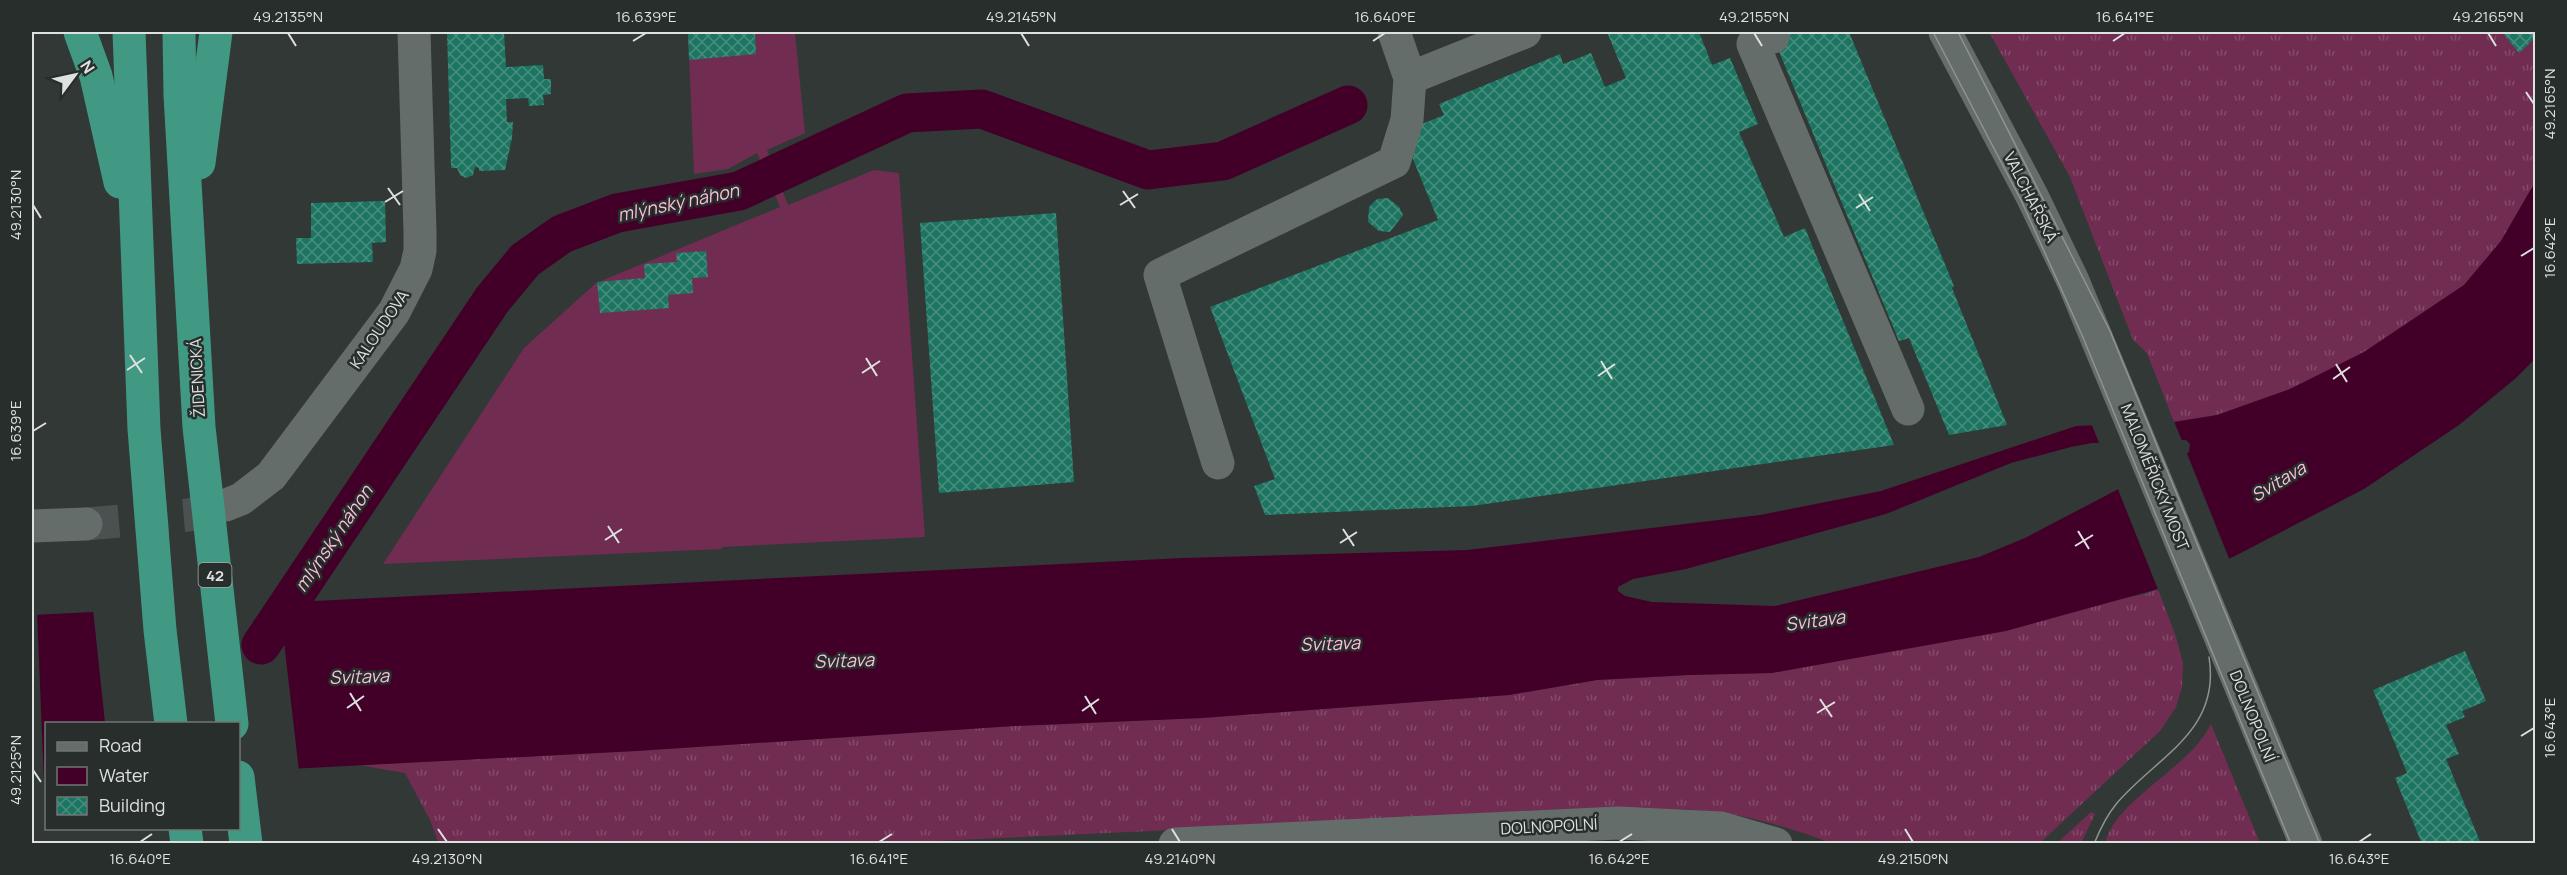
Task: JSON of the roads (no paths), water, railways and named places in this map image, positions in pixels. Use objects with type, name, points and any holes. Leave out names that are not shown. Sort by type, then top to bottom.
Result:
[{"type":"highway","points":[[81,32],[96,76],[138,260]]},
{"type":"highway","points":[[129,32],[144,429],[160,630],[171,722]]},
{"type":"highway","name":"ŽIDENICKÁ","points":[[179,32],[200,427],[232,722]]},
{"type":"highway","points":[[189,245],[216,32]]},
{"type":"highway","points":[[240,794],[246,843]]},
{"type":"street","name":"KALOUDOVA","points":[[226,505],[241,499],[271,476],[394,312],[416,269],[420,251],[420,232],[414,32]]},
{"type":"street","points":[[1218,463],[1160,275],[1394,162],[1407,120],[1410,78],[1394,32]]},
{"type":"street","points":[[1410,78],[1525,32]]},
{"type":"street","name":"VALCHAŘSKÁ","points":[[1945,32],[2032,196],[2110,367]]},
{"type":"street","points":[[1758,37],[1908,409]]},
{"type":"street","name":"MALOMĚŘICKÝ MOST","points":[[2110,367],[2200,588]]},
{"type":"street","points":[[32,526],[86,524]]},
{"type":"street","name":"DOLNOPOLNÍ","points":[[2200,588],[2306,843]]},
{"type":"street","name":"DOLNOPOLNÍ","points":[[1175,843],[1618,822],[1776,843]]},
{"type":"water","name":"Svitava","points":[[2535,182],[2535,359],[2516,378],[2459,425],[2364,489],[2235,556],[2158,589],[2006,631],[1772,673],[1597,680],[1509,695],[1202,718],[1014,726],[636,751],[289,769],[240,726],[240,722],[45,722],[45,779],[32,779],[32,615],[1183,558],[1467,550],[1760,515],[1881,491],[2076,426],[2174,422],[2217,415],[2290,389],[2364,352],[2464,285],[2501,241]],"holes":[[[2186,440],[2190,444],[2189,452],[2025,538],[1979,557],[1775,606],[1652,602],[1625,596],[1618,591],[1618,587],[1633,579],[1686,569],[1886,514],[2011,463],[2071,447],[2092,443]]]},
{"type":"waterway","name":"mlýnský náhon","points":[[261,645],[492,300],[525,260],[562,234],[617,213],[739,191],[907,113],[982,109],[1148,170],[1223,161],[1348,105]]},
{"type":"tunnel","points":[[86,524],[189,515],[226,505]]},
{"type":"tram line","points":[[1933,32],[2021,200],[2082,335],[2291,844]]},
{"type":"tram line","points":[[1958,32],[2110,331],[2320,844]]},
{"type":"tram line","points":[[2094,844],[2104,822],[2117,803],[2167,756],[2196,724],[2205,705],[2210,683],[2209,657]]}]
